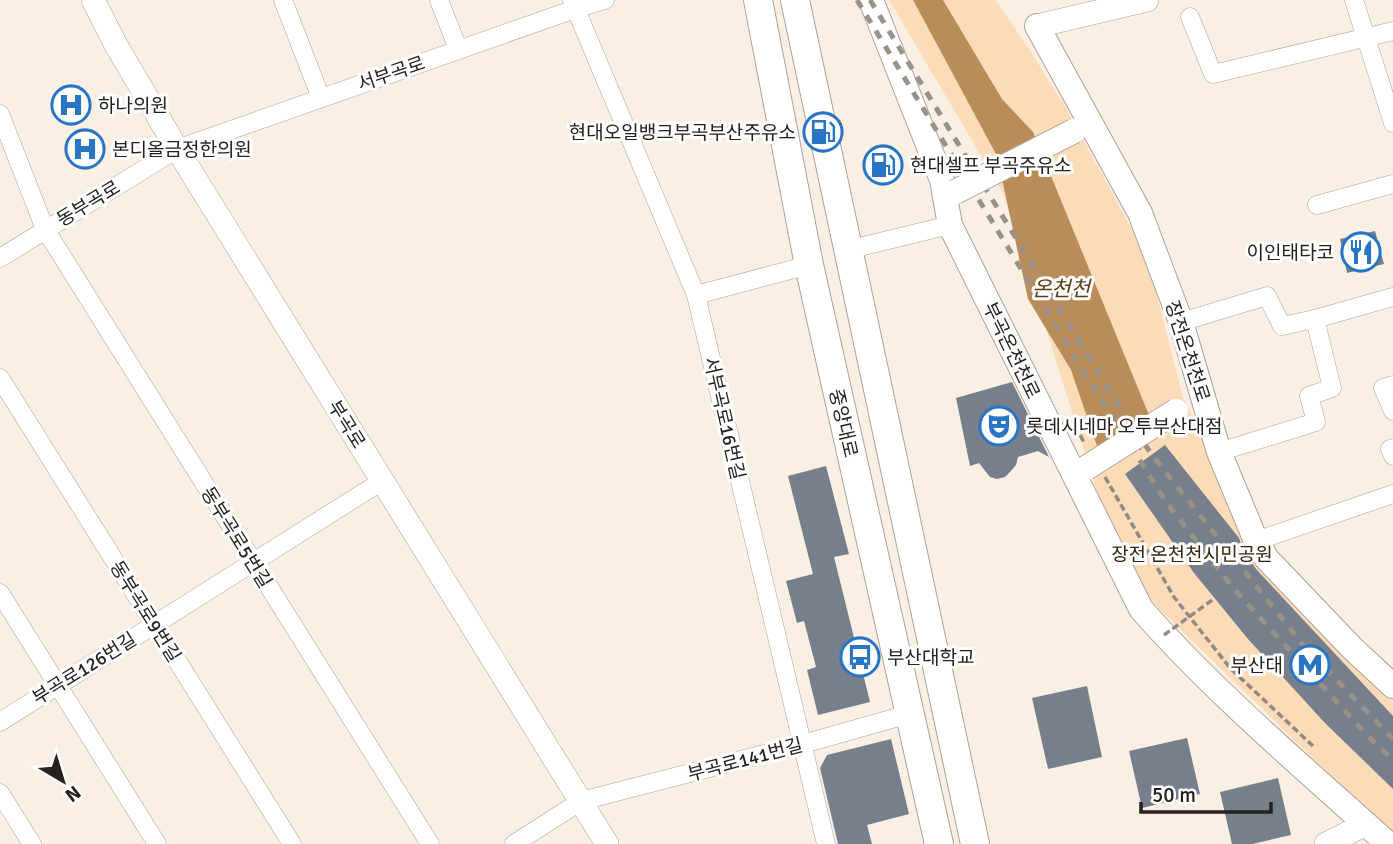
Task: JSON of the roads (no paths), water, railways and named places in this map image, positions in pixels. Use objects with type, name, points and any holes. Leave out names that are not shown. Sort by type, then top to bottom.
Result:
[{"type":"main road","name":"중앙대로","points":[[758,0],[809,265],[939,844]]},
{"type":"main road","name":"중앙대로","points":[[795,0],[975,844]]},
{"type":"main road","name":"부곡온천천로","points":[[871,0],[950,195],[950,225],[1080,472],[1141,609],[1164,635],[1255,723],[1388,844]]},
{"type":"main road","name":"장전온천천로","points":[[1037,26],[1083,127],[1140,213],[1181,322],[1219,452],[1256,541],[1267,559],[1352,648],[1393,686]]},
{"type":"main road","points":[[950,195],[1083,127]]},
{"type":"main road","points":[[1080,472],[1176,411],[1206,404]]},
{"type":"street","name":"부곡로","points":[[93,0],[177,149],[607,844]]},
{"type":"street","points":[[283,0],[321,98]]},
{"type":"street","points":[[439,0],[458,49]]},
{"type":"street","name":"서부곡로","points":[[177,149],[458,49],[573,4],[605,0]]},
{"type":"street","points":[[1037,26],[1147,0]]},
{"type":"street","points":[[1354,0],[1393,123]]},
{"type":"street","name":"서부곡로16번길","points":[[573,4],[696,295],[826,844]]},
{"type":"street","points":[[1190,17],[1213,74],[1393,31]]},
{"type":"street","name":"동부곡로5번길","points":[[0,114],[45,229],[430,844]]},
{"type":"street","name":"동부곡로","points":[[0,258],[177,149]]},
{"type":"street","points":[[1317,205],[1393,184]]},
{"type":"street","points":[[847,250],[950,225]]},
{"type":"street","points":[[696,295],[809,265]]},
{"type":"street","points":[[1181,322],[1268,296],[1282,326],[1393,297]]},
{"type":"street","points":[[1219,452],[1316,422],[1310,396],[1332,387],[1315,319]]},
{"type":"street","name":"동부곡로9번길","points":[[0,378],[292,844]]},
{"type":"street","points":[[1393,385],[1383,388],[1393,411]]},
{"type":"street","points":[[1393,448],[1390,449],[1393,456]]},
{"type":"street","name":"부곡로126번길","points":[[0,722],[382,481]]},
{"type":"street","points":[[1256,541],[1393,494]]},
{"type":"street","points":[[0,593],[157,844]]},
{"type":"street","name":"부곡로141번길","points":[[514,844],[581,802],[909,714]]},
{"type":"street","points":[[0,793],[32,844]]},
{"type":"street","points":[[1326,844],[1366,824]]},
{"type":"water","name":"온천천","points":[[913,0],[943,0],[1002,99],[1033,132],[1151,420],[1141,450],[1098,449],[1071,370],[1028,299],[997,156]]},
{"type":"railway","points":[[857,0],[1166,502],[1234,589],[1393,760]]},
{"type":"railway","points":[[870,0],[1117,403],[1152,455],[1304,646],[1393,739]]},
{"type":"place","name":"하나의원","points":[[71,105]]},
{"type":"place","name":"현대오일뱅크부곡부산주유소","points":[[823,132]]},
{"type":"place","name":"본디올금정한의원","points":[[85,149]]},
{"type":"place","name":"현대셀프 부곡주유소","points":[[883,165]]},
{"type":"place","name":"이인태타코","points":[[1361,252]]},
{"type":"place","name":"롯데시네마 오투부산대점","points":[[999,426]]},
{"type":"place","name":"부산대학교","points":[[860,657]]},
{"type":"place","name":"부산대","points":[[1310,665]]},
{"type":"park label","name":"장전 온천천시민공원","points":[[1192,554]]}]
